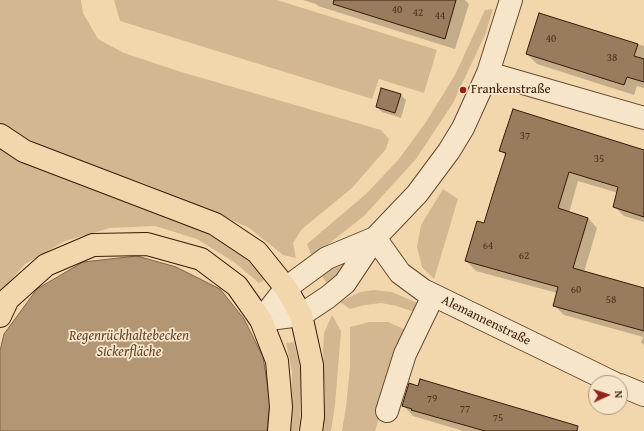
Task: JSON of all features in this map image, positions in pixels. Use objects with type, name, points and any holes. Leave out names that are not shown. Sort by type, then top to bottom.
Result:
[{"type":"main road","points":[[0,135],[24,151],[215,224],[257,252],[286,288],[301,315],[312,365],[313,417],[311,431]]},
{"type":"main road","points":[[0,316],[8,299],[46,265],[93,245],[147,244],[201,259],[236,286],[261,320],[277,361],[281,407],[279,431]]},
{"type":"street","points":[[261,320],[301,315],[328,297],[345,283],[375,238],[417,194],[449,151],[463,128],[488,73],[511,0]]},
{"type":"street","points":[[488,73],[644,118]]},
{"type":"street","points":[[261,320],[286,288],[327,258],[375,238]]},
{"type":"street","name":"Alemannenstraße","points":[[375,238],[400,273],[423,290],[597,375]]},
{"type":"street","points":[[387,412],[405,354],[433,296]]},
{"type":"street","points":[[628,388],[644,395]]},
{"type":"shaded area","points":[[0,0],[81,0],[83,13],[98,39],[124,53],[178,71],[381,130],[389,139],[386,149],[352,188],[302,229],[293,243],[296,258],[283,255],[248,227],[143,183],[95,167],[24,138],[0,125]]},
{"type":"shaded area","points":[[114,0],[277,0],[437,50],[424,93],[379,79],[372,99],[120,21]]},
{"type":"shaded area","points":[[493,9],[485,35],[453,103],[416,159],[364,216],[312,257],[307,244],[366,194],[399,159],[426,122],[455,75],[485,10]]},
{"type":"shaded area","points":[[0,149],[35,167],[199,228],[234,247],[265,277],[263,281],[259,283],[234,262],[197,239],[155,226],[110,228],[65,241],[25,264],[0,293]]},
{"type":"shaded area","points":[[443,189],[458,199],[434,279],[422,267],[417,247],[421,225]]},
{"type":"shaded area","points":[[355,246],[362,255],[327,283],[321,275]]},
{"type":"shaded area","points":[[374,290],[392,292],[420,304],[417,313],[397,306],[381,303],[350,309],[340,302],[360,292]]},
{"type":"shaded area","points":[[332,315],[341,331],[335,405],[331,431],[323,431],[325,399],[323,349],[324,333]]},
{"type":"shaded area","points":[[369,322],[388,322],[406,330],[375,431],[342,431],[350,367],[350,327]]},
{"type":"shaded area","points":[[294,342],[300,368],[300,421],[298,431],[291,431],[292,371],[286,343]]},
{"type":"water","name":"Regenrückhaltebecken Sickerfläche","points":[[137,256],[176,267],[220,289],[244,319],[263,357],[270,401],[267,431],[0,431],[0,351],[4,334],[37,289],[83,262]]},
{"type":"building","points":[[334,0],[456,0],[445,39],[333,4]]},
{"type":"building","points":[[539,13],[638,44],[634,56],[644,59],[644,82],[627,77],[624,85],[526,54]]},
{"type":"building","points":[[381,88],[401,94],[395,113],[376,107]]},
{"type":"building","points":[[513,109],[644,150],[644,217],[613,207],[618,187],[569,172],[558,208],[588,218],[573,268],[644,288],[644,331],[553,306],[558,287],[465,261],[477,221],[484,223],[506,153],[499,151]]},
{"type":"building","points":[[420,379],[578,426],[577,431],[485,431],[411,410],[412,409],[402,406],[409,383],[418,386]]},
{"type":"place","name":"Frankenstraße","points":[[463,90]]}]
